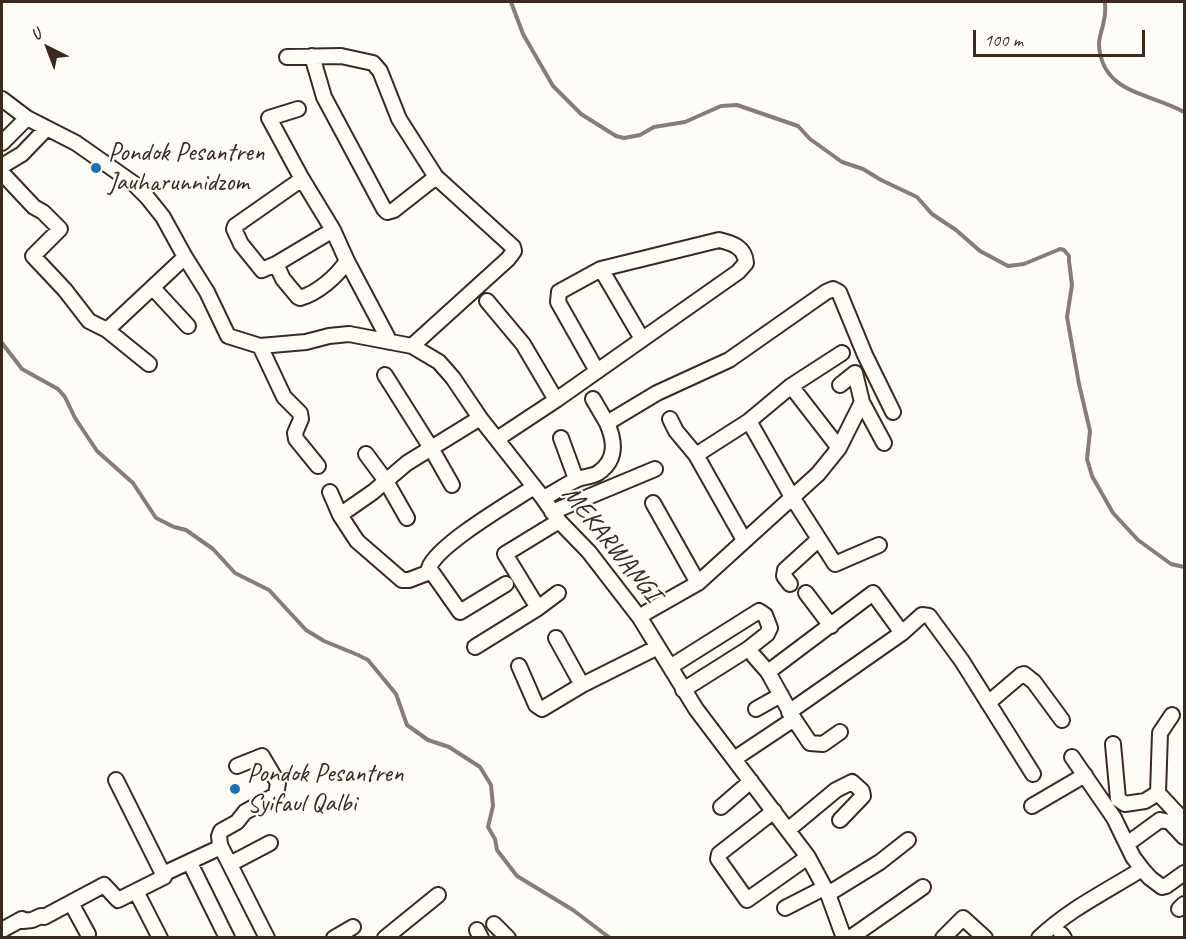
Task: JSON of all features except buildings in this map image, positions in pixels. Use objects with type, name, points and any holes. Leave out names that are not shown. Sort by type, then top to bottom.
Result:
[{"type":"street","points":[[312,56],[324,97],[387,212],[394,210],[436,177]]},
{"type":"street","points":[[287,57],[341,56],[373,63],[378,67],[399,119],[436,177],[513,247],[514,251],[412,346]]},
{"type":"street","points":[[2,99],[27,118],[76,143],[133,183],[156,206],[185,257],[107,330]]},
{"type":"street","points":[[298,109],[269,118],[333,230],[390,342]]},
{"type":"street","points":[[3,152],[27,118]]},
{"type":"street","points":[[3,152],[22,154],[46,129]]},
{"type":"street","points":[[3,152],[34,207],[43,212],[60,229],[33,256],[65,290],[89,321],[107,330],[149,364]]},
{"type":"street","points":[[302,179],[237,224],[234,229],[241,244],[262,270],[333,230]]},
{"type":"street","points":[[496,439],[556,400],[738,272],[746,263],[746,256],[740,248],[733,243],[719,240],[601,269],[559,292],[557,298],[597,371]]},
{"type":"street","name":"MEKARWANGI","points":[[185,257],[207,292],[228,336],[238,341],[260,346],[306,342],[349,334],[412,346],[439,362],[556,517],[589,552],[640,618],[683,690],[789,829],[808,857],[826,891],[844,938]]},
{"type":"street","points":[[276,264],[283,279],[300,298],[316,291],[341,270],[347,261]]},
{"type":"street","points":[[601,269],[642,339]]},
{"type":"street","points":[[153,288],[188,326]]},
{"type":"street","points":[[607,423],[657,393],[729,360],[833,289],[839,291],[865,355],[894,412]]},
{"type":"street","points":[[487,301],[523,344],[556,400]]},
{"type":"street","points":[[260,346],[284,397],[300,413],[301,419],[295,433],[296,439],[318,466]]},
{"type":"street","points":[[696,455],[749,420],[791,386],[842,353]]},
{"type":"street","points":[[840,385],[855,373],[862,402],[884,443]]},
{"type":"street","points":[[385,375],[452,485]]},
{"type":"street","points":[[791,386],[839,448]]},
{"type":"street","points":[[543,498],[576,479],[597,474],[610,461],[613,438],[593,399]]},
{"type":"street","points":[[640,618],[698,583],[818,474],[839,448],[862,402]]},
{"type":"street","points":[[340,515],[400,468],[480,418]]},
{"type":"street","points":[[670,419],[676,431],[696,455],[744,540]]},
{"type":"street","points":[[749,420],[792,497],[835,564],[879,545]]},
{"type":"street","points":[[561,438],[576,479]]},
{"type":"street","points":[[366,454],[386,481],[406,518]]},
{"type":"street","points":[[538,608],[505,554],[556,517],[655,469]]},
{"type":"street","points":[[506,584],[460,612],[430,572],[431,562],[452,543],[534,487]]},
{"type":"street","points":[[330,492],[340,515],[357,541],[402,580],[409,580],[430,572]]},
{"type":"street","points":[[653,503],[698,583]]},
{"type":"street","points":[[790,584],[784,576],[785,570],[819,539]]},
{"type":"street","points":[[475,646],[538,608],[558,593]]},
{"type":"street","points":[[806,593],[831,626]]},
{"type":"street","points":[[768,672],[873,594],[902,633]]},
{"type":"street","points":[[670,667],[759,611],[765,615],[770,628],[767,634],[748,649],[683,690]]},
{"type":"street","points":[[734,759],[902,633],[922,615],[929,616],[962,661],[1033,774]]},
{"type":"street","points":[[556,638],[582,685]]},
{"type":"street","points":[[519,666],[536,705],[542,710],[582,685],[658,647]]},
{"type":"street","points":[[754,656],[768,672],[791,715],[810,743],[823,744],[840,732]]},
{"type":"street","points":[[988,703],[1024,674],[1034,682],[1062,720]]},
{"type":"street","points":[[756,709],[781,695]]},
{"type":"street","points":[[1172,715],[1160,733],[1158,793],[1185,821]]},
{"type":"street","points":[[1113,744],[1118,799],[1125,804],[1145,801],[1158,793]]},
{"type":"street","points":[[237,766],[260,756],[265,757],[278,783],[276,795],[245,812],[237,822],[221,831],[219,836],[221,847],[267,938]]},
{"type":"street","points":[[1072,757],[1114,818],[1127,844],[1150,878],[1162,887],[1185,873]]},
{"type":"street","points":[[1032,806],[1084,775]]},
{"type":"street","points":[[116,780],[163,874]]},
{"type":"street","points":[[721,807],[751,781]]},
{"type":"street","points":[[789,829],[836,790],[852,783],[862,791],[863,796],[840,820]]},
{"type":"street","points":[[774,812],[719,854],[718,859],[747,900],[808,857]]},
{"type":"street","points":[[1127,844],[1160,820],[1170,822],[1185,837]]},
{"type":"street","points":[[785,908],[826,891],[880,862],[908,840]]},
{"type":"street","points":[[230,864],[270,843]]},
{"type":"street","points":[[2,930],[22,919],[23,921],[44,917],[104,885],[118,900],[164,877],[163,874],[221,847]]},
{"type":"street","points":[[192,867],[227,938]]},
{"type":"street","points":[[1039,938],[1054,923],[1076,908],[1142,869]]},
{"type":"street","points":[[850,938],[923,887]]},
{"type":"street","points":[[385,938],[438,895]]},
{"type":"street","points":[[139,897],[160,938]]},
{"type":"street","points":[[70,903],[88,934]]},
{"type":"street","points":[[943,938],[963,918],[985,938]]},
{"type":"street","points":[[494,924],[508,938]]},
{"type":"street","points":[[334,938],[353,927]]},
{"type":"waterway","points":[[511,2],[523,34],[553,86],[581,114],[616,136],[624,138],[640,135],[654,127],[685,122],[721,106],[737,105],[798,126],[810,139],[842,162],[863,169],[917,197],[932,214],[956,230],[980,251],[1008,266],[1024,264],[1060,249],[1064,250],[1069,256],[1072,285],[1067,317],[1090,431],[1087,459],[1092,476],[1113,513],[1138,540],[1171,564],[1184,567]]},
{"type":"waterway","points":[[1105,2],[1105,16],[1099,44],[1102,60],[1108,73],[1130,90],[1184,112]]},
{"type":"waterway","points":[[2,343],[22,369],[58,389],[97,451],[133,483],[156,518],[186,530],[213,549],[235,573],[269,590],[306,630],[324,641],[368,660],[396,694],[407,725],[428,740],[449,747],[480,767],[491,785],[493,806],[488,827],[495,839],[497,850],[517,876],[573,910],[610,938]]},
{"type":"place","name":"Pondok Pesantren Jauharunnidzom","points":[[96,168]]},
{"type":"place","name":"Pondok Pesantren Syifaul Qalbi","points":[[235,789]]}]
